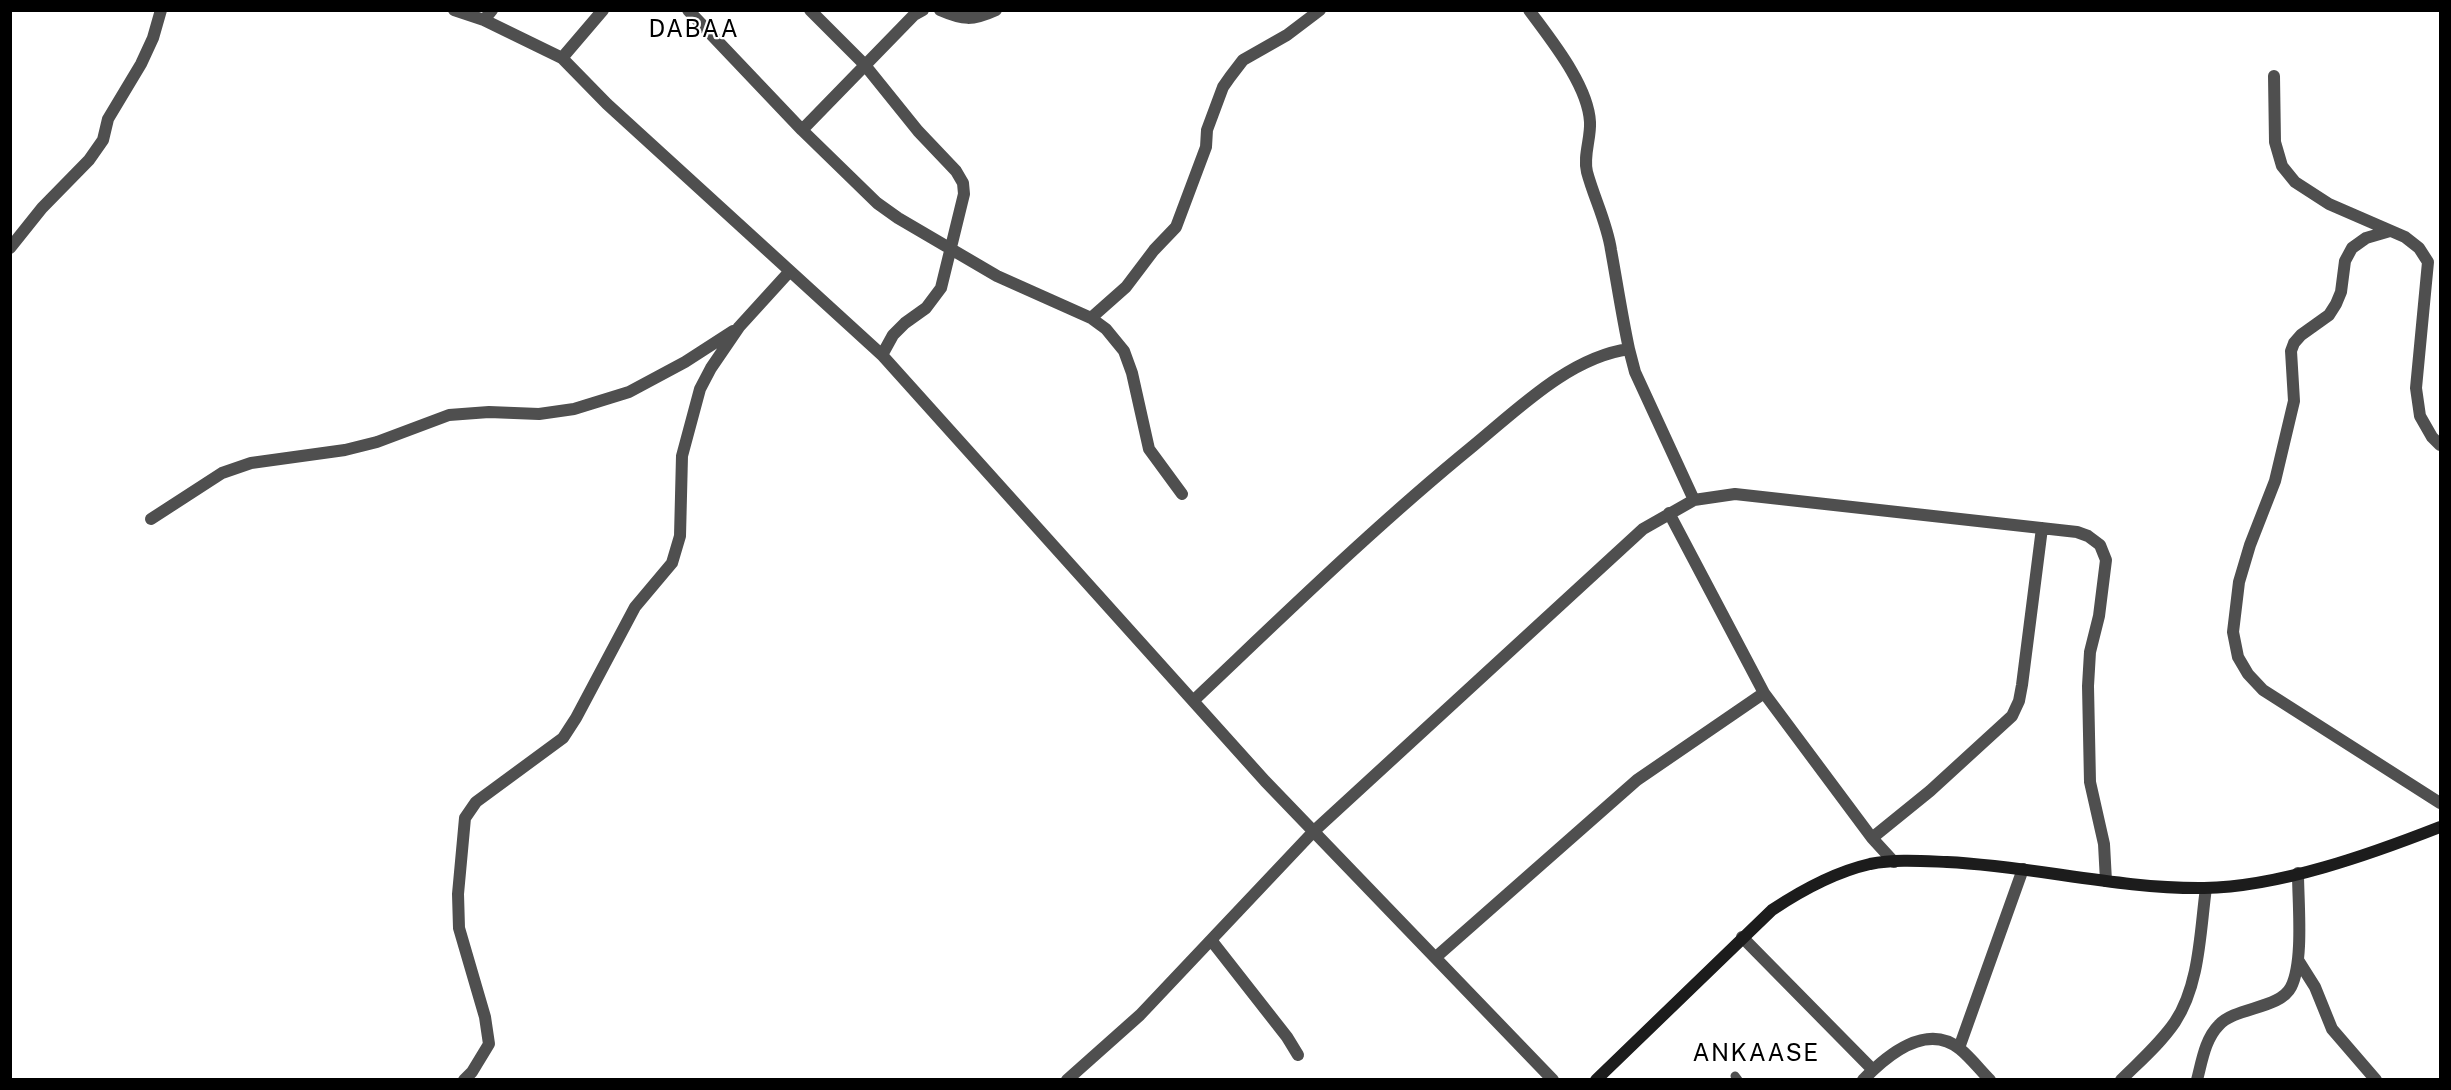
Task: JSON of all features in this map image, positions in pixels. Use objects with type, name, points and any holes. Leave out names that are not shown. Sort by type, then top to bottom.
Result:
[{"type":"street","points":[[10,248],[42,208],[89,160],[103,140],[108,119],[141,64],[153,38],[161,10]]},
{"type":"street","points":[[454,10],[488,15],[562,58],[607,104],[882,355],[1313,832],[1553,1080]]},
{"type":"street","points":[[562,58],[603,10]]},
{"type":"street","points":[[688,10],[801,130],[877,203],[997,276],[1091,318],[1106,329],[1124,351],[1132,373],[1149,449],[1182,494]]},
{"type":"street","points":[[810,10],[864,64],[963,183],[964,194],[941,288],[926,308],[893,335],[882,355]]},
{"type":"street","points":[[801,130],[864,64],[914,15],[923,10]]},
{"type":"street","points":[[940,10],[961,19],[979,18],[996,10]]},
{"type":"street","points":[[1091,318],[1126,287],[1154,250],[1176,227],[1206,147],[1207,130],[1223,87],[1230,77],[1243,60],[1287,35],[1320,10]]},
{"type":"street","points":[[1529,10],[1557,49],[1583,94],[1590,121],[1586,169],[1598,201],[1611,250],[1613,273],[1635,372],[1694,500]]},
{"type":"street","points":[[2274,76],[2275,142],[2282,165],[2295,182],[2329,204],[2406,237],[2419,248],[2428,262],[2416,388],[2420,416],[2440,445]]},
{"type":"street","points":[[2390,231],[2366,238],[2352,248],[2345,261],[2341,291],[2336,304],[2329,315],[2294,343],[2291,351],[2294,401],[2275,482],[2250,545],[2239,582],[2233,632],[2234,644],[2248,674],[2263,690],[2440,803]]},
{"type":"street","points":[[464,1080],[472,1072],[489,1044],[485,1017],[459,928],[458,894],[465,818],[476,802],[563,738],[635,607],[672,563],[680,536],[682,456],[700,388],[739,327],[790,271]]},
{"type":"street","points":[[151,519],[222,473],[251,463],[345,450],[377,442],[449,415],[489,412],[539,414],[574,410],[629,392],[685,362],[739,327]]},
{"type":"street","points":[[1193,701],[1405,502],[1543,387],[1608,352],[1629,349]]},
{"type":"street","points":[[1067,1080],[1140,1015],[1313,832],[1642,529],[1694,500],[1735,494],[2042,528],[2077,532],[2088,536],[2100,546],[2106,560],[2099,616],[2090,652],[2088,686],[2090,782],[2104,844],[2106,881]]},
{"type":"street","points":[[1668,513],[1764,693],[1872,838],[1894,862]]},
{"type":"street","points":[[1872,838],[1930,791],[2012,716],[2019,701],[2022,685],[2042,528]]},
{"type":"street","points":[[1436,957],[1637,780],[1764,693]]},
{"type":"street","points":[[1596,1080],[1772,910],[1800,891],[1871,864],[1917,861],[1979,864],[2106,881],[2175,888],[2206,888],[2258,883],[2298,873],[2383,850],[2440,827]]},
{"type":"street","points":[[1959,1048],[2023,869]]},
{"type":"street","points":[[2197,1080],[2206,1044],[2219,1024],[2236,1014],[2275,1000],[2291,988],[2298,960],[2298,873]]},
{"type":"street","points":[[2121,1080],[2162,1037],[2175,1021],[2184,1003],[2195,970],[2206,888]]},
{"type":"street","points":[[1742,937],[1873,1070]]},
{"type":"street","points":[[1211,940],[1287,1037],[1298,1055]]},
{"type":"street","points":[[2298,960],[2315,987],[2332,1029],[2376,1080]]},
{"type":"street","points":[[1863,1080],[1900,1048],[1920,1040],[1937,1038],[1959,1048],[1990,1080]]},
{"type":"district","name":"DABAA","points":[[694,30]]},
{"type":"district","name":"ANKAASE","points":[[1756,1054]]}]
